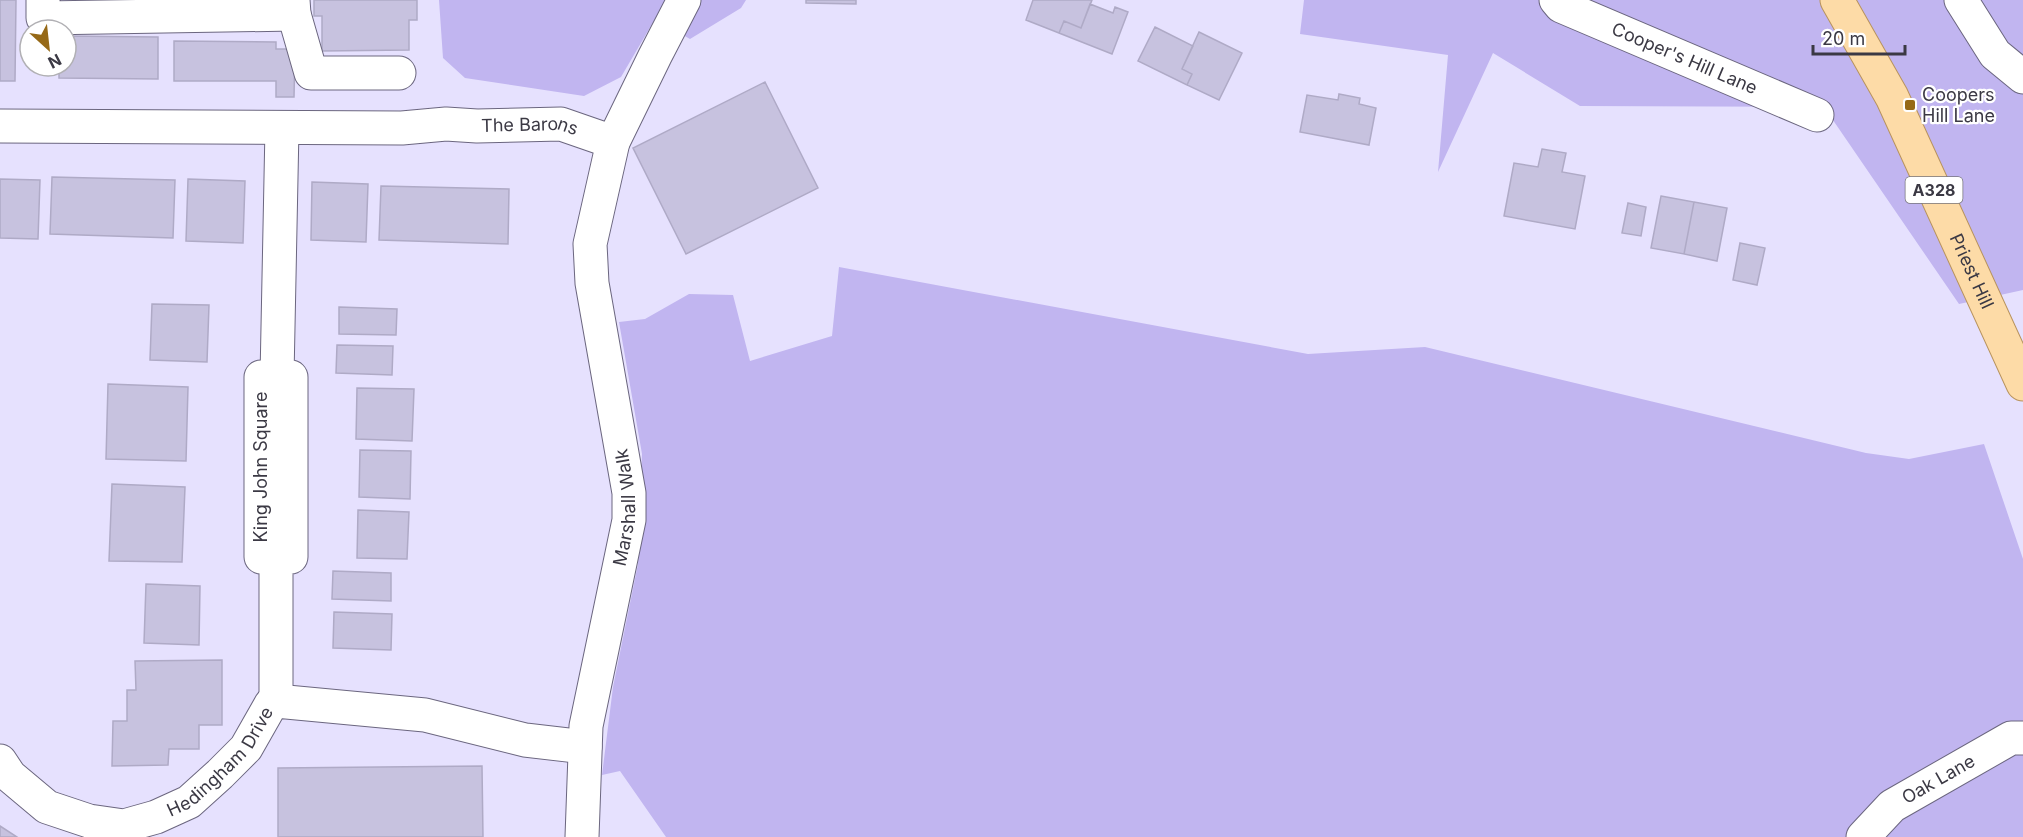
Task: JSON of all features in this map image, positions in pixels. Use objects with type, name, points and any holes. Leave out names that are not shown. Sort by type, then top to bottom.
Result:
[{"type":"main road","name":"Priest Hill","points":[[1837,0],[1892,97],[2023,384]]},
{"type":"street","points":[[43,0],[43,18],[294,7],[311,73],[399,73]]},
{"type":"street","points":[[613,142],[684,0]]},
{"type":"street","name":"Cooper's Hill Lane","points":[[1556,0],[1561,6],[1816,115]]},
{"type":"street","points":[[1961,0],[1995,54],[2023,77]]},
{"type":"street","name":"The Barons","points":[[0,126],[402,128],[446,124],[477,126],[561,124],[613,142]]},
{"type":"street","name":"King John Square","points":[[276,701],[276,557],[261,557],[261,377],[277,377],[282,128]]},
{"type":"street","name":"Marshall Walk","points":[[582,837],[586,726],[629,520],[629,493],[592,283],[590,244],[613,142]]},
{"type":"street","name":"Hedingham Drive","points":[[3,765],[10,776],[47,807],[88,821],[124,826],[156,817],[189,802],[246,748],[271,704],[276,701],[425,715],[525,740],[585,747]]},
{"type":"street","name":"Oak Lane","points":[[1863,837],[1892,806],[2010,738],[2023,738]]},
{"type":"shaded area","points":[[439,0],[746,0],[741,8],[690,39],[655,19],[621,77],[584,96],[465,78],[443,58]]},
{"type":"shaded area","points":[[1304,0],[2023,0],[2023,290],[1959,304],[1824,107],[1580,106],[1493,53],[1438,172],[1448,55],[1300,34]]},
{"type":"shaded area","points":[[839,267],[1308,354],[1425,347],[1866,453],[1909,459],[1984,444],[2023,559],[2023,837],[666,837],[620,771],[602,775],[613,687],[638,564],[642,454],[619,322],[645,319],[689,294],[733,295],[750,361],[832,336]]},
{"type":"building","points":[[0,0],[16,0],[15,81],[0,81]]},
{"type":"building","points":[[314,0],[417,0],[417,20],[409,20],[409,50],[322,51],[322,16],[314,16]]},
{"type":"building","points":[[806,0],[856,0],[856,4],[806,3]]},
{"type":"building","points":[[1033,0],[1092,0],[1081,28],[1064,21],[1059,33],[1026,20]]},
{"type":"building","points":[[1090,4],[1113,13],[1115,7],[1128,12],[1112,54],[1059,33],[1064,21],[1081,28]]},
{"type":"building","points":[[1155,27],[1193,46],[1182,69],[1192,74],[1187,85],[1138,61]]},
{"type":"building","points":[[1199,32],[1242,53],[1219,100],[1187,85],[1192,74],[1182,69]]},
{"type":"building","points":[[78,36],[158,37],[158,79],[59,78],[78,78]]},
{"type":"building","points":[[174,41],[276,42],[276,49],[295,49],[294,97],[276,97],[276,81],[174,81]]},
{"type":"building","points":[[765,82],[818,188],[686,254],[633,148]]},
{"type":"building","points":[[1339,94],[1360,98],[1359,104],[1376,108],[1369,145],[1300,132],[1307,95],[1338,100]]},
{"type":"building","points":[[1542,149],[1566,153],[1562,172],[1585,176],[1575,229],[1504,216],[1514,163],[1538,167]]},
{"type":"building","points":[[52,177],[175,180],[173,238],[50,234]]},
{"type":"building","points":[[0,179],[40,180],[38,239],[0,238]]},
{"type":"building","points":[[188,179],[245,181],[243,243],[186,241]]},
{"type":"building","points":[[312,182],[368,184],[366,242],[311,240]]},
{"type":"building","points":[[381,186],[509,189],[508,244],[379,240]]},
{"type":"building","points":[[1661,196],[1694,202],[1684,254],[1651,248]]},
{"type":"building","points":[[1694,202],[1727,208],[1717,261],[1684,254]]},
{"type":"building","points":[[1628,203],[1646,207],[1641,236],[1622,233]]},
{"type":"building","points":[[1740,243],[1765,248],[1757,285],[1733,280]]},
{"type":"building","points":[[152,304],[209,305],[207,362],[150,360]]},
{"type":"building","points":[[339,307],[397,309],[396,335],[339,334]]},
{"type":"building","points":[[337,345],[393,346],[392,375],[336,373]]},
{"type":"building","points":[[108,384],[188,387],[186,461],[106,459]]},
{"type":"building","points":[[357,388],[414,389],[412,441],[356,439]]},
{"type":"building","points":[[360,450],[411,451],[410,499],[359,497]]},
{"type":"building","points":[[112,484],[185,487],[182,562],[109,561]]},
{"type":"building","points":[[358,510],[409,512],[407,559],[357,558]]},
{"type":"building","points":[[333,571],[391,573],[391,601],[332,599]]},
{"type":"building","points":[[146,584],[200,586],[199,645],[144,643]]},
{"type":"building","points":[[334,612],[392,614],[391,650],[333,648]]},
{"type":"building","points":[[222,660],[222,725],[199,725],[199,749],[169,749],[168,765],[112,766],[113,721],[127,721],[127,690],[136,690],[135,661]]},
{"type":"building","points":[[482,766],[483,837],[278,837],[278,768]]},
{"type":"building","points":[[0,826],[17,837],[0,837]]},
{"type":"place","name":"Coopers Hill Lane","points":[[1910,105]]}]
